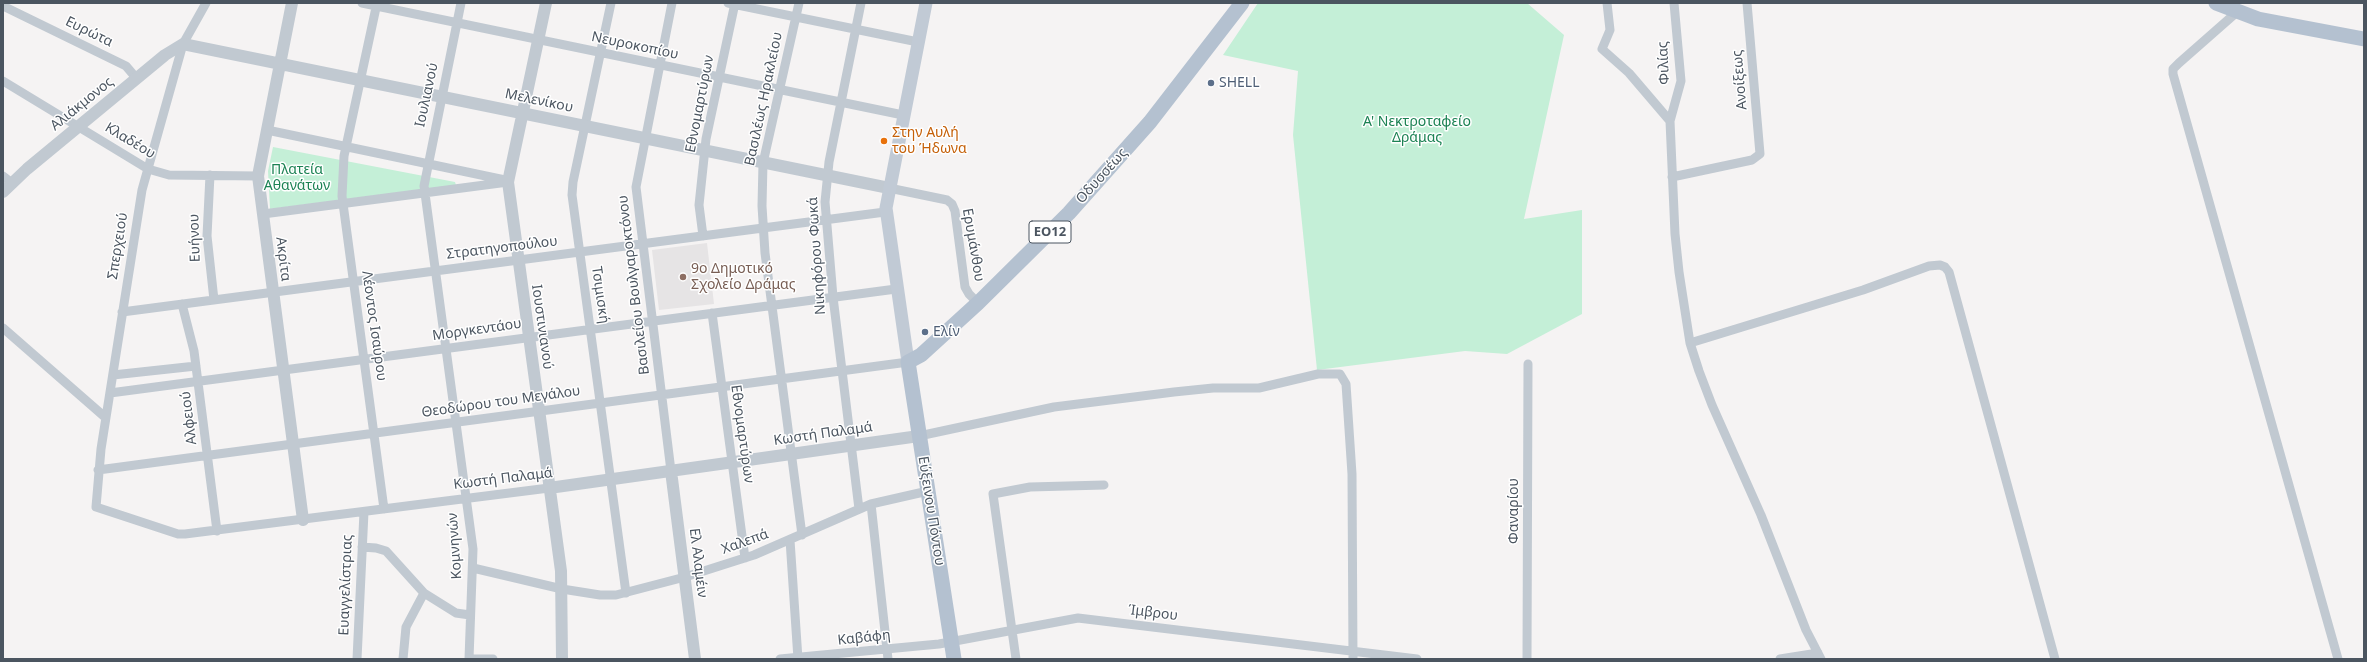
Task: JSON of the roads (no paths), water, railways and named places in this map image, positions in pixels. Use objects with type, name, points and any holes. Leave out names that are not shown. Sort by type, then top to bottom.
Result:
[{"type":"main road","points":[[908,362],[896,289],[886,212],[889,188],[926,3]]},
{"type":"main road","name":"Οδυσσέως","points":[[908,362],[921,355],[978,303],[1063,218],[1140,133],[1242,3]]},
{"type":"main road","points":[[2216,3],[2267,21],[2364,40]]},
{"type":"main road","name":"Εύξεινου Πόντου","points":[[908,362],[954,659]]},
{"type":"street","name":"Σπερχειού","points":[[95,504],[98,470],[139,201],[182,44],[206,3]]},
{"type":"street","name":"Ακρίτα","points":[[292,3],[258,176],[303,520]]},
{"type":"street","name":"Νευροκοπίου","points":[[362,3],[376,4],[457,23],[903,115]]},
{"type":"street","name":"Ιουλιανού","points":[[424,194],[427,163],[461,3]]},
{"type":"street","name":"Ιουστινιανού","points":[[546,3],[508,182],[562,589],[562,659]]},
{"type":"street","name":"Τσιμισκή","points":[[611,3],[572,188],[626,593]]},
{"type":"street","name":"Βασιλείου Βουλγαροκτόνου","points":[[671,471],[636,187],[644,138],[672,3]]},
{"type":"street","points":[[733,3],[918,42]]},
{"type":"street","name":"Εθνομαρτύρων","points":[[703,236],[699,205],[704,150],[733,3]]},
{"type":"street","name":"Βασιλέως Ηρακλείου","points":[[799,3],[763,163],[762,228],[802,535]]},
{"type":"street","name":"Νικηφόρου Φωκά","points":[[859,509],[833,297],[826,219],[827,175],[861,3]]},
{"type":"street","points":[[1607,3],[1610,30],[1602,49],[1629,73],[1670,121]]},
{"type":"street","name":"Φιλίας","points":[[1674,3],[1681,81],[1670,121],[1674,234],[1690,343],[1712,405],[1761,515],[1797,608],[1819,656]]},
{"type":"street","name":"Ανοίξεως","points":[[1672,177],[1752,160],[1760,154],[1747,3]]},
{"type":"street","name":"Λέοντος Ισαύρου","points":[[376,4],[342,170],[343,205],[384,509]]},
{"type":"street","name":"Ευρώτα","points":[[3,6],[126,66],[137,79]]},
{"type":"street","points":[[2238,12],[2179,63],[2173,69],[2173,76],[2338,659]]},
{"type":"street","name":"Μελενίκου","points":[[182,44],[889,188]]},
{"type":"street","name":"Αλιάκμονος","points":[[3,192],[7,179],[79,127],[171,50],[182,44]]},
{"type":"street","name":"Κλαδέου","points":[[3,81],[148,169],[169,175],[258,176]]},
{"type":"street","points":[[267,130],[427,163],[508,182]]},
{"type":"street","name":"Ευήνου","points":[[210,175],[206,236],[214,300]]},
{"type":"street","points":[[263,214],[343,205],[508,182]]},
{"type":"street","name":"Ερυμάνθου","points":[[889,188],[947,200],[952,204],[966,287],[969,294],[978,303]]},
{"type":"street","name":"Κομνηνών","points":[[424,194],[473,568],[469,659]]},
{"type":"street","name":"Στρατηγοπούλου","points":[[122,312],[886,212]]},
{"type":"street","points":[[1690,343],[1863,290],[1929,266],[1938,265],[1945,267],[1949,272],[2055,659]]},
{"type":"street","name":"Μοργκεντάου","points":[[110,393],[896,289]]},
{"type":"street","name":"Αλφειού","points":[[182,304],[196,366],[217,531]]},
{"type":"street","name":"Εθνομαρτύρων","points":[[712,313],[745,558]]},
{"type":"street","points":[[3,328],[106,418]]},
{"type":"street","name":"Θεοδώρου του Μεγάλου","points":[[98,470],[908,362]]},
{"type":"street","name":"Φαναρίου","points":[[1527,659],[1528,364]]},
{"type":"street","points":[[113,375],[196,366]]},
{"type":"street","points":[[919,436],[1044,409],[1213,388],[1258,388],[1318,374],[1340,374],[1346,384],[1352,474],[1353,655]]},
{"type":"street","name":"Κωστή Παλαμά","points":[[95,504],[97,508],[178,534],[217,531],[549,488],[919,436]]},
{"type":"street","name":"Ελ Αλαμέιν","points":[[671,471],[695,659]]},
{"type":"street","points":[[1016,659],[993,494],[1030,487],[1104,485]]},
{"type":"street","name":"Χαλεπά","points":[[473,568],[562,589],[600,595],[626,593],[685,578],[745,558],[802,535],[871,504],[928,491]]},
{"type":"street","points":[[871,504],[888,654]]},
{"type":"street","name":"Ευαγγελίστριας","points":[[357,659],[364,512]]},
{"type":"street","points":[[790,540],[798,659]]},
{"type":"street","points":[[362,547],[376,548],[389,553],[424,593],[456,613],[470,615]]},
{"type":"street","points":[[403,659],[406,627],[424,593]]},
{"type":"street","name":"Ίμβρου","points":[[951,642],[1082,618],[1353,655],[1417,659]]},
{"type":"street","name":"Καβάφη","points":[[780,659],[888,654],[951,642]]},
{"type":"street","points":[[1780,659],[1819,656]]},
{"type":"street","points":[[469,659],[493,659]]},
{"type":"place","name":"SHELL","points":[[1211,83]]},
{"type":"place","name":"Στην Αυλή του Ήδωνα","points":[[884,141]]},
{"type":"place","name":"9ο Δημοτικό Σχολείο Δράμας","points":[[683,277]]},
{"type":"place","name":"Ελίν","points":[[925,332]]},
{"type":"park label","name":"Α' Νεκτροταφείο Δράμας","points":[[1417,130]]},
{"type":"park label","name":"Πλατεία Αθανάτων","points":[[297,178]]}]
